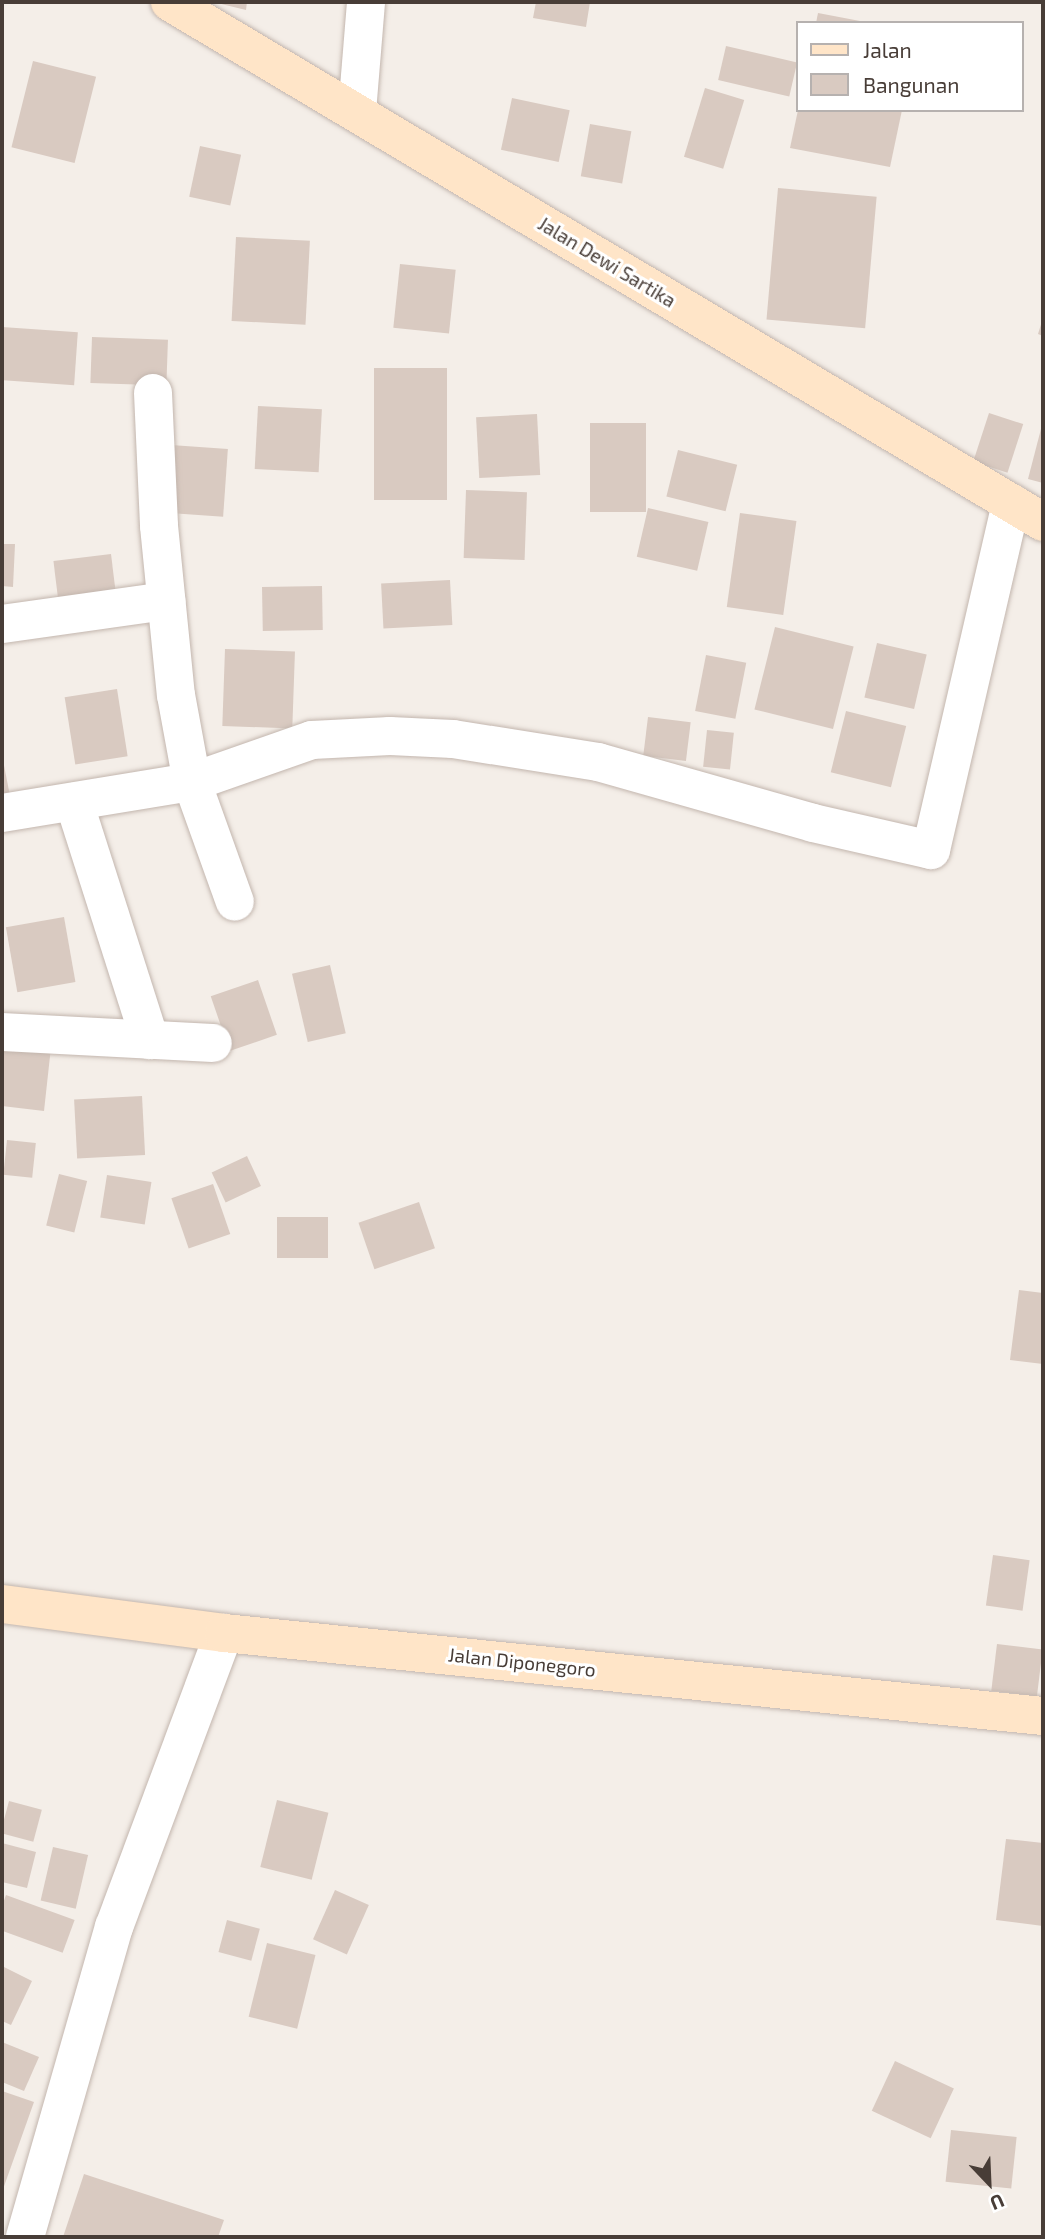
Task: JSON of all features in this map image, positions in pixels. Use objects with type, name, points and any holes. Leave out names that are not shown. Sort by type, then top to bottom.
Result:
[{"type":"street","name":"Jalan Dewi Sartika","points":[[170,2],[1027,512]]},
{"type":"street","points":[[357,112],[366,2]]},
{"type":"street","points":[[153,393],[166,601],[176,695],[192,782],[235,902]]},
{"type":"street","points":[[2,813],[192,782],[312,740],[355,735],[453,739],[598,762],[813,823],[931,850],[1027,512]]},
{"type":"street","points":[[2,624],[166,601]]},
{"type":"street","points":[[74,802],[150,1040]]},
{"type":"street","points":[[2,1032],[213,1043]]},
{"type":"street","name":"Jalan Diponegoro","points":[[2,1604],[225,1633],[1043,1716]]},
{"type":"street","points":[[20,2220],[114,1927],[225,1633]]},
{"type":"building","points":[[213,2],[247,2],[246,10]]},
{"type":"building","points":[[536,2],[590,2],[586,27],[533,18]]},
{"type":"building","points":[[818,13],[860,21],[816,21]]},
{"type":"building","points":[[726,46],[796,62],[789,97],[718,80]]},
{"type":"building","points":[[33,61],[96,77],[75,163],[11,147]]},
{"type":"building","points":[[705,88],[744,100],[723,169],[684,157]]},
{"type":"building","points":[[512,98],[570,110],[559,162],[501,150]]},
{"type":"building","points":[[798,112],[902,112],[890,167],[790,148]]},
{"type":"building","points":[[590,124],[631,131],[622,183],[581,176]]},
{"type":"building","points":[[200,146],[241,155],[230,206],[189,197]]},
{"type":"building","points":[[778,188],[877,197],[865,328],[766,319]]},
{"type":"building","points":[[236,237],[310,241],[306,325],[232,321]]},
{"type":"building","points":[[400,264],[456,270],[449,334],[393,328]]},
{"type":"building","points":[[1043,318],[1043,336],[1038,334]]},
{"type":"building","points":[[2,327],[78,332],[74,385],[2,380]]},
{"type":"building","points":[[92,337],[168,340],[166,386],[90,383]]},
{"type":"building","points":[[374,368],[447,368],[447,500],[374,500]]},
{"type":"building","points":[[258,406],[322,409],[319,472],[255,469]]},
{"type":"building","points":[[989,413],[1023,424],[1007,473],[973,462]]},
{"type":"building","points":[[537,414],[540,475],[479,478],[476,417]]},
{"type":"building","points":[[590,423],[646,423],[646,512],[590,512]]},
{"type":"building","points":[[1043,425],[1043,483],[1028,479]]},
{"type":"building","points":[[171,445],[228,449],[223,517],[166,513]]},
{"type":"building","points":[[678,450],[737,465],[726,511],[666,497]]},
{"type":"building","points":[[466,490],[527,492],[525,560],[464,558]]},
{"type":"building","points":[[648,508],[708,522],[697,571],[637,557]]},
{"type":"building","points":[[740,513],[796,521],[783,615],[727,607]]},
{"type":"building","points":[[2,544],[15,544],[13,587],[2,586]]},
{"type":"building","points":[[111,554],[116,594],[58,601],[53,561]]},
{"type":"building","points":[[450,580],[452,625],[383,629],[381,584]]},
{"type":"building","points":[[322,586],[323,630],[263,631],[262,587]]},
{"type":"building","points":[[775,627],[854,647],[833,729],[754,709]]},
{"type":"building","points":[[877,643],[927,654],[914,709],[864,698]]},
{"type":"building","points":[[225,649],[295,651],[292,728],[222,726]]},
{"type":"building","points":[[706,655],[746,663],[735,719],[695,711]]},
{"type":"building","points":[[117,689],[128,756],[75,764],[65,697]]},
{"type":"building","points":[[846,711],[906,726],[891,787],[831,772]]},
{"type":"building","points":[[648,717],[691,722],[686,761],[643,756]]},
{"type":"building","points":[[707,730],[734,733],[730,770],[703,767]]},
{"type":"building","points":[[2,755],[11,801],[2,803]]},
{"type":"building","points":[[64,917],[75,982],[17,992],[6,927]]},
{"type":"building","points":[[330,965],[346,1033],[308,1042],[292,974]]},
{"type":"building","points":[[258,980],[277,1035],[230,1051],[211,996]]},
{"type":"building","points":[[2,1041],[51,1047],[44,1111],[2,1106]]},
{"type":"building","points":[[142,1096],[145,1155],[77,1158],[74,1100]]},
{"type":"building","points":[[7,1140],[36,1143],[32,1178],[3,1175]]},
{"type":"building","points":[[247,1156],[261,1186],[226,1202],[212,1172]]},
{"type":"building","points":[[59,1174],[87,1181],[74,1232],[46,1225]]},
{"type":"building","points":[[107,1175],[151,1182],[145,1225],[100,1217]]},
{"type":"building","points":[[213,1184],[230,1234],[189,1248],[171,1198]]},
{"type":"building","points":[[419,1202],[435,1248],[374,1269],[358,1223]]},
{"type":"building","points":[[277,1217],[328,1217],[328,1258],[277,1258]]},
{"type":"building","points":[[1019,1290],[1043,1293],[1043,1364],[1010,1360]]},
{"type":"building","points":[[993,1555],[1030,1560],[1023,1611],[986,1606]]},
{"type":"building","points":[[997,1644],[1043,1650],[1037,1696],[991,1691]]},
{"type":"building","points":[[277,1800],[328,1813],[312,1880],[260,1867]]},
{"type":"building","points":[[9,1801],[42,1810],[33,1842],[2,1833]]},
{"type":"building","points":[[1006,1839],[1043,1843],[1043,1926],[996,1920]]},
{"type":"building","points":[[2,1843],[36,1852],[27,1888],[2,1882]]},
{"type":"building","points":[[53,1847],[88,1855],[76,1909],[41,1901]]},
{"type":"building","points":[[335,1890],[369,1905],[347,1954],[313,1939]]},
{"type":"building","points":[[6,1895],[75,1920],[63,1953],[2,1931],[2,1906]]},
{"type":"building","points":[[227,1920],[260,1929],[251,1961],[218,1952]]},
{"type":"building","points":[[267,1943],[316,1955],[297,2029],[249,2017]]},
{"type":"building","points":[[2,1966],[32,1981],[11,2025],[2,2021]]},
{"type":"building","points":[[2,2042],[39,2057],[24,2091],[2,2082]]},
{"type":"building","points":[[895,2061],[954,2088],[931,2138],[872,2111]]},
{"type":"building","points":[[2,2091],[34,2102],[2,2192]]},
{"type":"building","points":[[951,2130],[1017,2137],[1011,2189],[946,2182]]},
{"type":"building","points":[[84,2174],[224,2220],[218,2237],[63,2237]]}]
